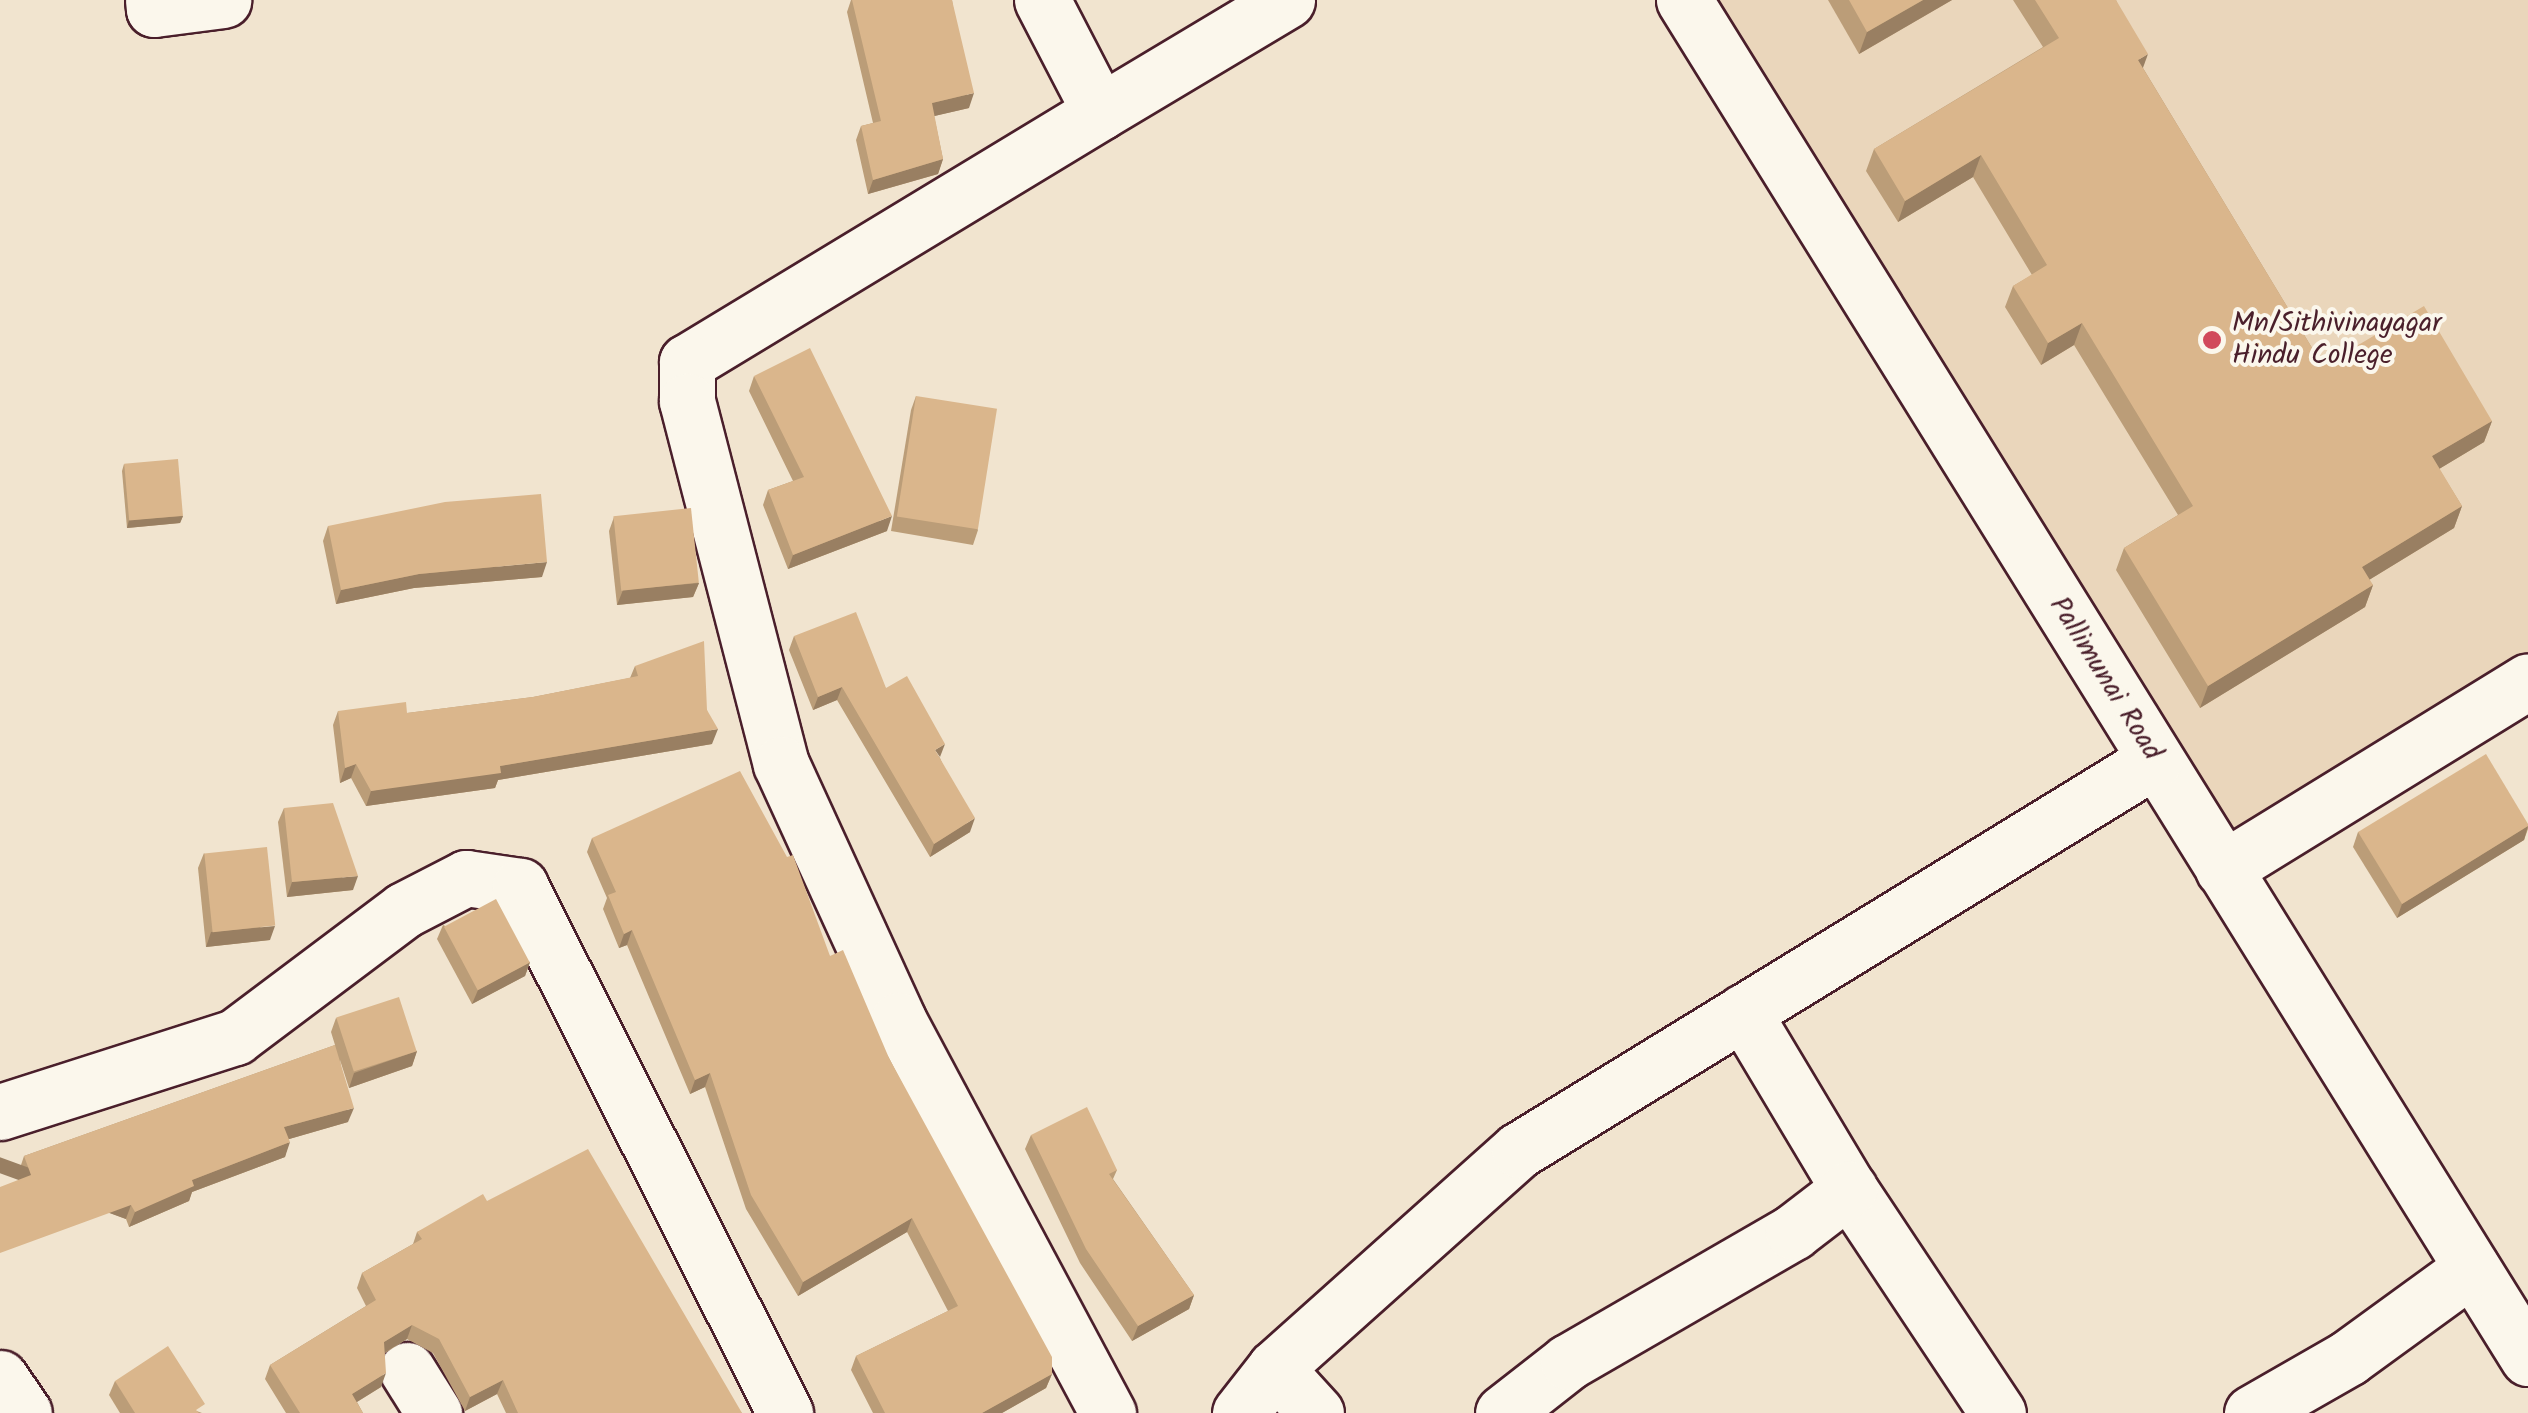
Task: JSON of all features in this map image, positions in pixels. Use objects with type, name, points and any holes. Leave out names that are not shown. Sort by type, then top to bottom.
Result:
[{"type":"street","points":[[153,0],[154,9],[222,0]]},
{"type":"street","points":[[1042,0],[1100,112]]},
{"type":"street","points":[[1108,1413],[898,1020],[781,764],[687,401],[687,362],[1287,0]]},
{"type":"street","name":"Pallimunai Road","points":[[1684,0],[2528,1358]]},
{"type":"street","points":[[2224,869],[2528,681]]},
{"type":"street","points":[[1240,1413],[1275,1368],[1518,1150],[2156,760]]},
{"type":"street","points":[[0,1112],[235,1037],[404,910],[466,878],[520,886],[786,1413]]},
{"type":"street","points":[[1743,1012],[1849,1189],[1998,1413]]},
{"type":"street","points":[[1503,1413],[1568,1362],[1793,1232],[1849,1189]]},
{"type":"street","points":[[2252,1413],[2348,1358],[2472,1268]]},
{"type":"street","points":[[1275,1368],[1316,1413]]},
{"type":"street","points":[[0,1378],[24,1413]]},
{"type":"shaded area","name":"Mn/Sithivinayagar Hindu College","points":[[1684,0],[2528,0],[2528,681],[2223,869]]},
{"type":"building","points":[[852,0],[952,0],[974,93],[932,103],[943,159],[873,180],[861,126],[881,121]]},
{"type":"building","points":[[1849,0],[1923,0],[1867,32]]},
{"type":"building","points":[[2035,0],[2116,0],[2148,54],[2138,60],[2323,366],[2424,306],[2492,421],[2432,456],[2462,506],[2362,567],[2373,585],[2208,686],[2124,548],[2193,506],[2082,323],[2048,343],[2013,286],[2047,265],[1981,155],[1905,201],[1874,149],[2059,38]]},
{"type":"building","points":[[810,348],[892,516],[793,555],[768,490],[804,477],[754,376]]},
{"type":"building","points":[[916,396],[997,409],[978,529],[897,516]]},
{"type":"building","points":[[178,459],[183,516],[129,520],[124,464]]},
{"type":"building","points":[[541,494],[547,562],[419,574],[341,590],[328,526],[445,502]]},
{"type":"building","points":[[691,508],[699,583],[621,591],[613,516]]},
{"type":"building","points":[[856,612],[886,688],[907,676],[945,744],[935,750],[975,818],[934,844],[842,687],[818,697],[794,636]]},
{"type":"building","points":[[704,641],[707,710],[718,729],[500,766],[501,773],[371,791],[356,764],[345,768],[338,711],[406,702],[407,713],[533,697],[638,676],[635,666]]},
{"type":"building","points":[[2486,754],[2528,826],[2402,904],[2358,832]]},
{"type":"building","points":[[740,771],[787,857],[793,855],[830,956],[843,950],[889,1058],[1052,1357],[1052,1374],[982,1413],[885,1413],[856,1356],[958,1306],[912,1218],[803,1282],[751,1195],[710,1073],[695,1080],[632,930],[624,934],[608,895],[616,892],[592,838]]},
{"type":"building","points":[[333,803],[358,876],[292,882],[284,808]]},
{"type":"building","points":[[267,847],[275,926],[213,932],[204,854]]},
{"type":"building","points":[[496,899],[530,963],[478,990],[444,927]]},
{"type":"building","points":[[399,997],[417,1051],[354,1072],[336,1017]]},
{"type":"building","points":[[335,1045],[354,1108],[284,1127],[290,1142],[192,1180],[194,1186],[135,1212],[131,1205],[0,1253],[0,1187],[31,1175],[24,1156]]},
{"type":"building","points":[[1087,1107],[1117,1170],[1109,1174],[1194,1295],[1138,1326],[1086,1249],[1031,1135]]},
{"type":"building","points":[[588,1149],[742,1413],[518,1413],[503,1380],[470,1397],[439,1339],[412,1325],[384,1342],[386,1373],[352,1394],[363,1413],[300,1413],[270,1365],[376,1300],[362,1273],[422,1239],[417,1232],[483,1194],[487,1201]]},
{"type":"building","points":[[168,1346],[205,1404],[196,1410],[199,1413],[135,1413],[115,1381]]},
{"type":"place","name":"Mn/Sithivinayagar Hindu College","points":[[2212,340]]}]
